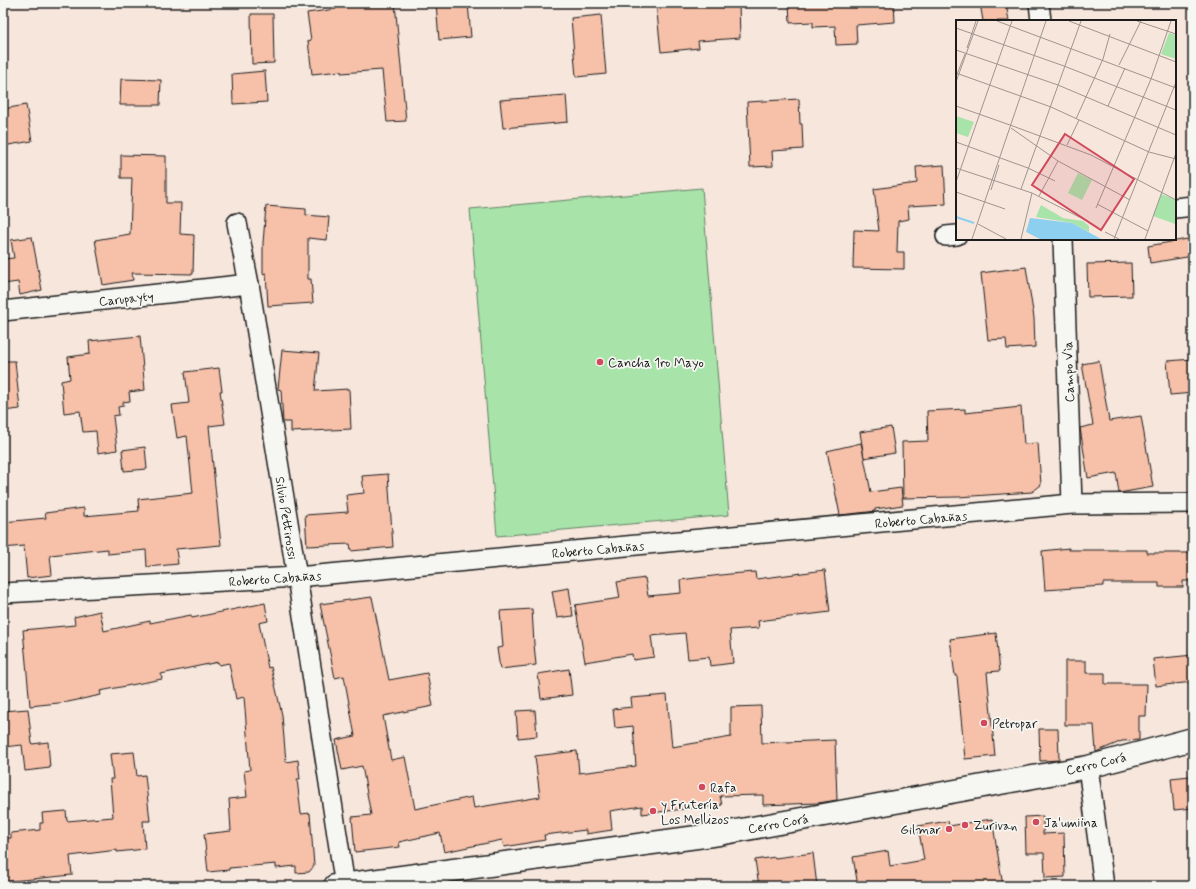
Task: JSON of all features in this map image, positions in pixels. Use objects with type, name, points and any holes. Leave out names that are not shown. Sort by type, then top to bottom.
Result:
[{"type":"street","points":[[1039,3],[1041,20]]},
{"type":"street","points":[[1176,208],[1193,206]]},
{"type":"street","name":"Silvio Pettirossi","points":[[237,223],[249,284],[297,577],[341,886]]},
{"type":"street","name":"Campo Vìa","points":[[1063,240],[1072,504]]},
{"type":"street","name":"Carupayty","points":[[3,311],[249,284]]},
{"type":"street","name":"Roberto Cabañas","points":[[3,594],[297,577],[1072,504],[1193,503]]},
{"type":"street","name":"Cerro Corá","points":[[341,886],[719,834],[1088,767],[1193,739]]},
{"type":"street","points":[[1088,767],[1104,886]]},
{"type":"green space","name":"Cancha 1ro Mayo","points":[[702,188],[729,515],[497,536],[470,209]]},
{"type":"building","points":[[336,3],[395,3],[406,121],[387,122],[382,70],[341,73],[341,71],[312,74],[308,41],[311,40],[307,13],[336,9]]},
{"type":"building","points":[[436,3],[468,3],[471,37],[439,40]]},
{"type":"building","points":[[656,3],[739,3],[740,38],[698,41],[699,48],[661,52]]},
{"type":"building","points":[[789,3],[894,3],[895,22],[856,25],[857,44],[836,45],[835,26],[813,27],[813,22],[790,23]]},
{"type":"building","points":[[980,3],[1006,3],[1009,20],[983,20]]},
{"type":"building","points":[[251,14],[273,14],[274,63],[252,64]]},
{"type":"building","points":[[601,15],[606,74],[576,77],[571,18]]},
{"type":"building","points":[[265,71],[267,102],[233,104],[232,74]]},
{"type":"building","points":[[121,79],[161,80],[160,105],[120,105]]},
{"type":"building","points":[[566,95],[568,122],[503,128],[500,100]]},
{"type":"building","points":[[799,99],[803,149],[772,151],[773,166],[750,167],[747,102]]},
{"type":"building","points":[[26,105],[32,141],[3,146],[3,109]]},
{"type":"building","points":[[121,155],[166,156],[166,203],[181,203],[180,234],[194,235],[193,274],[132,273],[133,280],[103,285],[95,240],[130,234],[132,178],[121,178]]},
{"type":"building","points":[[944,165],[946,204],[908,206],[909,219],[898,221],[897,252],[904,252],[904,269],[853,268],[854,230],[879,231],[874,189],[917,183],[916,167]]},
{"type":"building","points":[[266,206],[306,209],[306,215],[329,217],[327,240],[308,238],[308,279],[311,279],[313,303],[268,306],[266,273],[263,274],[263,243]]},
{"type":"building","points":[[32,237],[42,290],[20,295],[18,282],[3,284],[3,259],[14,258],[11,240]]},
{"type":"building","points":[[1193,238],[1193,256],[1150,263],[1148,246]]},
{"type":"building","points":[[1131,263],[1132,296],[1088,297],[1087,264]]},
{"type":"building","points":[[1026,267],[1034,318],[1035,347],[1007,349],[1006,339],[988,340],[981,273]]},
{"type":"building","points":[[140,336],[145,390],[129,392],[130,401],[123,402],[123,406],[118,407],[119,415],[113,416],[117,450],[98,453],[96,431],[83,432],[80,411],[64,413],[61,381],[70,379],[68,357],[90,354],[89,341]]},
{"type":"building","points":[[282,350],[319,353],[315,391],[349,389],[351,429],[291,432],[291,422],[283,422],[281,390],[278,389]]},
{"type":"building","points":[[1193,359],[1193,393],[1170,395],[1167,361]]},
{"type":"building","points":[[3,361],[15,361],[20,409],[3,411]]},
{"type":"building","points":[[1099,361],[1109,421],[1141,416],[1153,487],[1119,493],[1116,473],[1088,478],[1080,428],[1093,425],[1082,364]]},
{"type":"building","points":[[219,368],[222,391],[220,391],[225,424],[209,426],[221,545],[176,549],[178,564],[147,567],[146,550],[108,554],[108,549],[50,555],[52,575],[27,578],[24,546],[3,548],[3,522],[46,518],[45,513],[84,508],[84,516],[139,511],[138,499],[193,493],[187,436],[177,438],[172,405],[189,403],[185,372]]},
{"type":"building","points":[[1021,407],[1024,444],[1038,443],[1041,485],[1032,492],[958,497],[903,498],[902,442],[928,441],[927,411],[965,409],[965,413]]},
{"type":"building","points":[[891,427],[895,453],[864,458],[860,432]]},
{"type":"building","points":[[861,443],[871,492],[901,488],[903,505],[875,509],[875,511],[840,515],[827,451]]},
{"type":"building","points":[[145,447],[147,469],[124,471],[122,450]]},
{"type":"building","points":[[388,474],[393,547],[351,551],[350,544],[307,546],[305,515],[348,512],[346,495],[364,493],[362,476]]},
{"type":"building","points":[[1069,548],[1069,550],[1147,550],[1147,553],[1193,553],[1193,581],[1183,581],[1183,587],[1159,587],[1159,583],[1103,583],[1103,586],[1045,590],[1042,551]]},
{"type":"building","points":[[825,570],[830,612],[758,621],[759,628],[730,630],[733,663],[710,666],[709,657],[688,659],[685,633],[651,636],[654,657],[633,660],[632,654],[585,662],[575,605],[620,598],[617,582],[645,578],[648,596],[681,593],[680,580],[755,572],[756,579]]},
{"type":"building","points":[[569,588],[573,616],[557,618],[552,591]]},
{"type":"building","points":[[372,597],[389,680],[427,673],[433,706],[383,716],[391,760],[405,757],[415,809],[472,797],[474,808],[540,797],[535,756],[577,751],[579,773],[636,766],[633,726],[615,728],[613,709],[632,707],[631,698],[667,695],[672,747],[731,737],[731,707],[761,706],[762,743],[835,740],[837,800],[818,803],[763,805],[763,795],[720,796],[722,805],[701,808],[642,814],[642,806],[610,811],[612,830],[586,834],[586,830],[544,835],[545,840],[504,847],[502,840],[444,852],[440,833],[399,842],[400,847],[355,852],[352,817],[371,815],[362,766],[342,770],[336,740],[355,736],[344,676],[335,678],[320,604]]},
{"type":"building","points":[[265,603],[268,621],[259,623],[268,668],[271,667],[282,715],[286,762],[298,760],[300,779],[297,779],[301,814],[310,813],[314,866],[309,872],[296,873],[296,866],[276,868],[276,864],[229,868],[229,870],[208,872],[204,834],[231,831],[229,799],[247,797],[244,771],[250,770],[244,697],[236,699],[229,663],[219,665],[218,662],[161,674],[162,679],[100,691],[101,695],[68,702],[30,706],[23,630],[75,625],[74,617],[100,611],[104,631],[150,621],[150,623],[191,615],[192,618]]},
{"type":"building","points":[[532,609],[536,665],[500,669],[497,648],[503,647],[500,611]]},
{"type":"building","points":[[996,633],[1000,671],[987,672],[995,756],[965,759],[957,676],[955,676],[950,639]]},
{"type":"building","points":[[1193,655],[1193,682],[1156,686],[1153,659]]},
{"type":"building","points":[[1065,661],[1086,661],[1086,673],[1105,673],[1105,684],[1147,684],[1146,716],[1139,716],[1139,740],[1122,741],[1096,752],[1094,725],[1065,725]]},
{"type":"building","points":[[569,669],[572,695],[541,699],[538,674]]},
{"type":"building","points":[[28,709],[32,744],[48,742],[50,768],[25,771],[22,745],[4,747],[3,711]]},
{"type":"building","points":[[535,710],[537,736],[518,738],[516,711]]},
{"type":"building","points":[[1039,729],[1058,729],[1059,760],[1040,761]]},
{"type":"building","points":[[134,752],[137,776],[145,775],[150,821],[143,821],[145,849],[117,852],[117,850],[70,856],[72,875],[3,882],[3,838],[11,838],[11,833],[40,830],[40,823],[43,823],[42,813],[66,811],[67,821],[113,817],[110,779],[113,779],[110,754]]},
{"type":"building","points":[[1190,776],[1193,808],[1174,810],[1171,778]]},
{"type":"building","points":[[1043,816],[1043,834],[1064,833],[1065,877],[1045,878],[1044,853],[1026,853],[1025,817]]},
{"type":"building","points":[[992,819],[1003,886],[858,886],[853,857],[888,851],[890,866],[924,860],[918,826],[948,821],[949,826]]},
{"type":"building","points":[[813,853],[817,886],[759,886],[755,860]]},
{"type":"place","name":"Cancha 1ro Mayo","points":[[600,362]]},
{"type":"place","name":"Petropar","points":[[984,723]]},
{"type":"place","name":"Rafa","points":[[702,787]]},
{"type":"place","name":"y Frutería Los Mellizos","points":[[653,811]]},
{"type":"place","name":"Ja'umiina","points":[[1036,822]]},
{"type":"place","name":"Zurivan","points":[[965,825]]},
{"type":"place","name":"Gilmar","points":[[949,829]]}]
